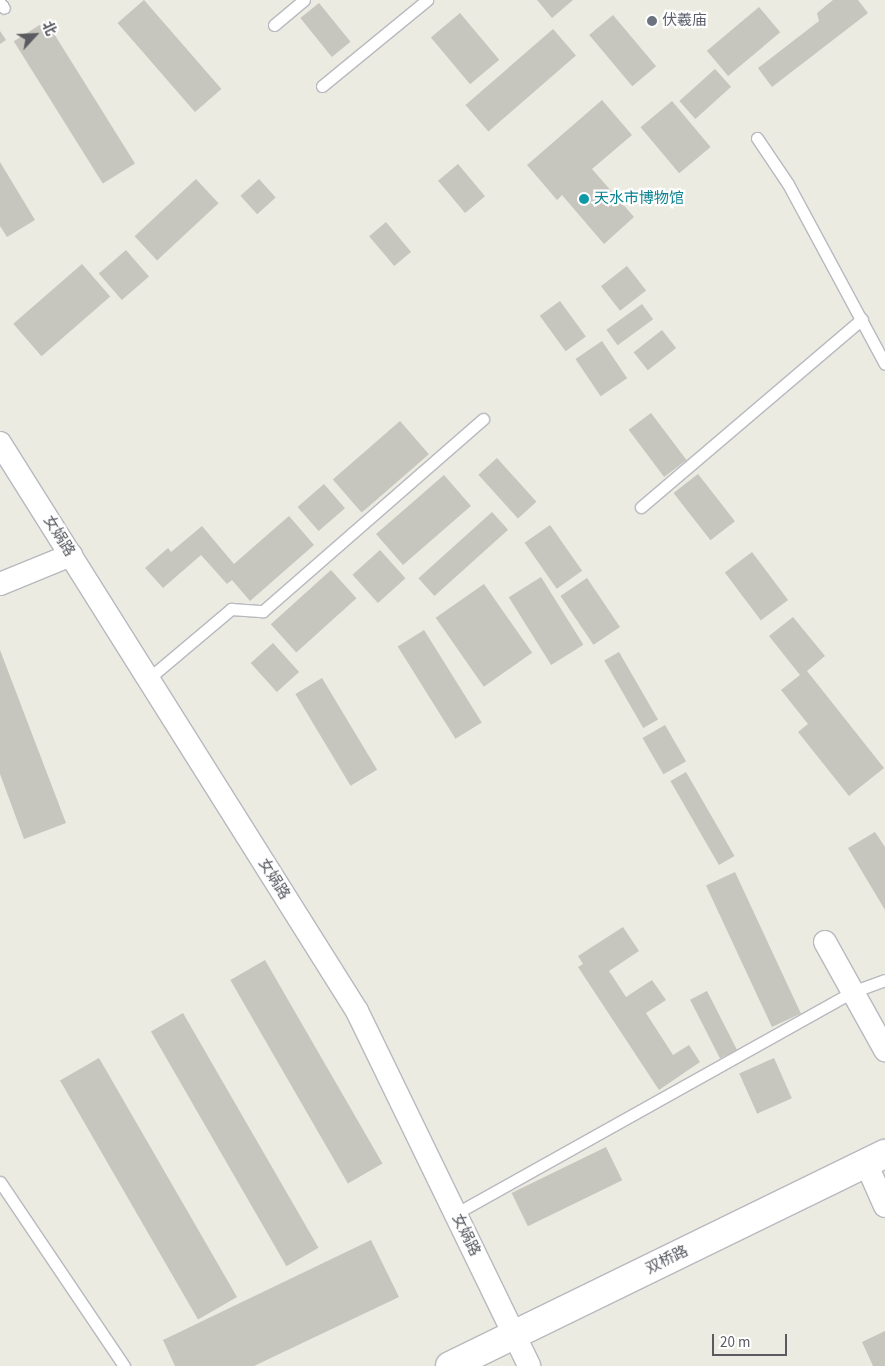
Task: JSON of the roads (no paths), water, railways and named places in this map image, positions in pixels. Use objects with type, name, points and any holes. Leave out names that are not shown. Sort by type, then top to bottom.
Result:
[{"type":"main road","name":"双桥路","points":[[450,1366],[876,1159]]},
{"type":"street","name":"女娲路","points":[[0,443],[357,1011],[529,1366]]},
{"type":"street","points":[[0,584],[71,555]]},
{"type":"street","points":[[825,942],[885,1050]]},
{"type":"street","points":[[876,1159],[885,1206]]},
{"type":"lane","points":[[274,25],[304,0]]},
{"type":"lane","points":[[322,86],[427,0]]},
{"type":"lane","points":[[757,138],[788,184],[885,364]]},
{"type":"lane","points":[[641,507],[862,319]]},
{"type":"lane","points":[[148,679],[231,609],[264,611],[483,419]]},
{"type":"lane","points":[[455,1214],[852,992],[885,980]]},
{"type":"lane","points":[[0,1182],[124,1366]]},
{"type":"place","name":"伏羲庙","points":[[652,21]]},
{"type":"place","name":"天水市博物馆","points":[[584,199]]}]
